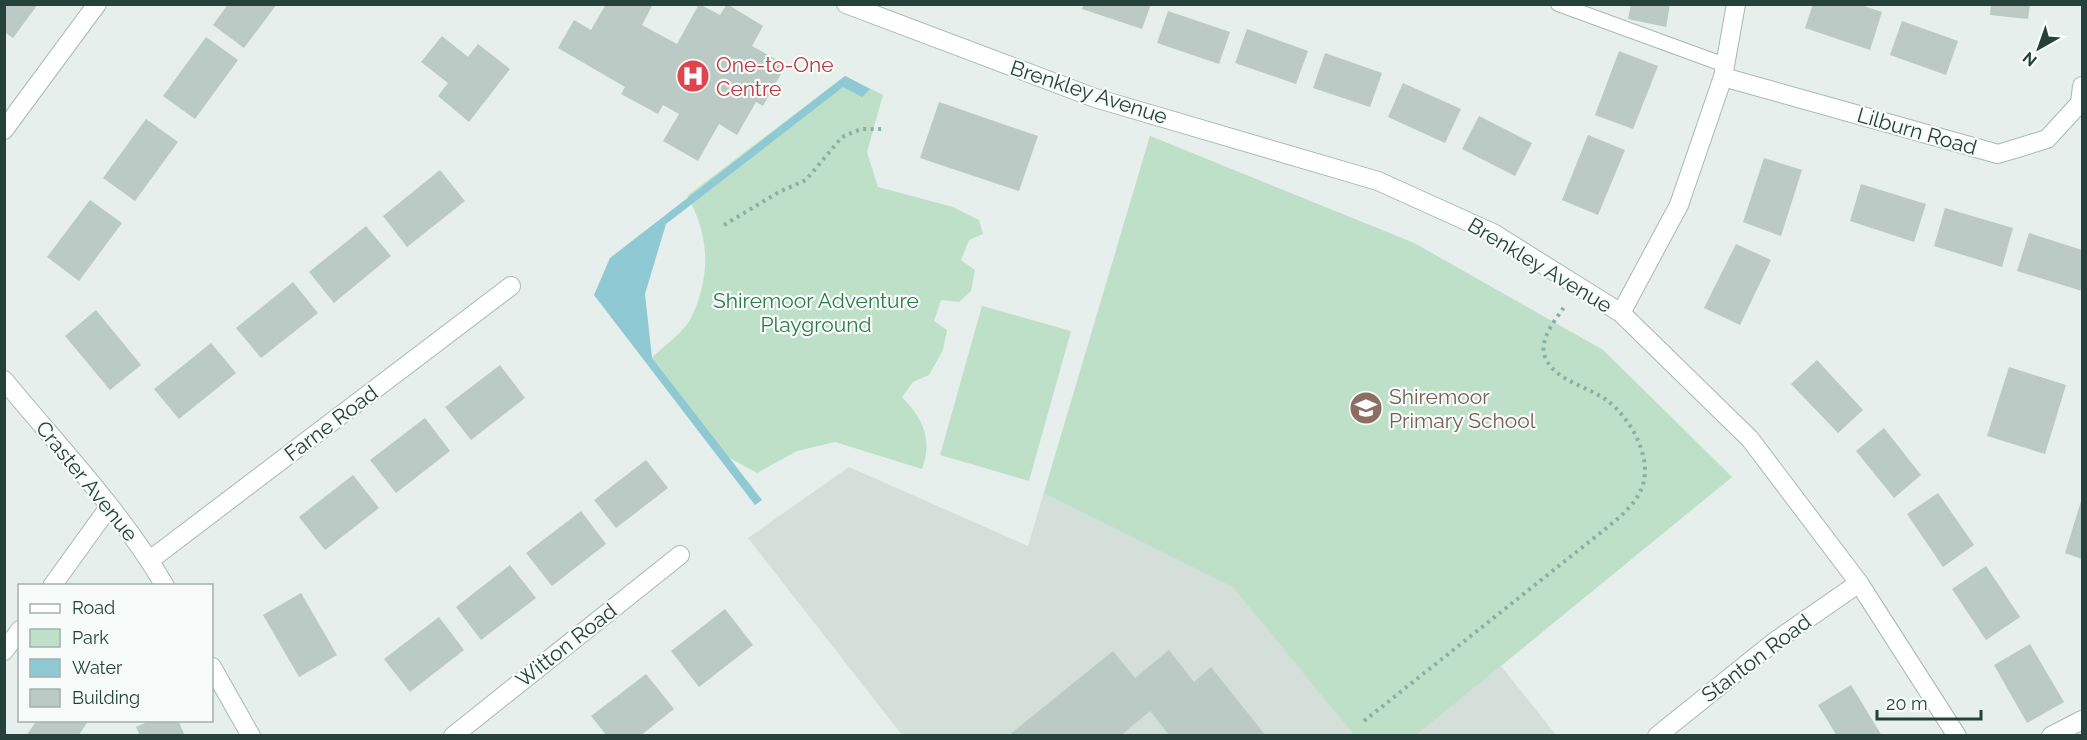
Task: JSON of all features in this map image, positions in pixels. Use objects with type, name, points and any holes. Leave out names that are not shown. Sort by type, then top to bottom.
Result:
[{"type":"street","points":[[4,130],[97,4]]},
{"type":"street","name":"Brenkley Avenue","points":[[846,4],[1095,98],[1378,181],[1493,233],[1621,313],[1750,439],[1859,583],[1957,735]]},
{"type":"street","points":[[1621,313],[1679,205],[1724,71],[1736,4]]},
{"type":"street","name":"Lilburn Road","points":[[1724,71],[1998,154],[2047,139],[2080,103],[2082,86]]},
{"type":"street","name":"Farne Road","points":[[150,561],[511,286]]},
{"type":"street","name":"Craster Avenue","points":[[4,380],[109,507],[164,584]]},
{"type":"street","points":[[53,584],[109,507]]},
{"type":"street","name":"Witton Road","points":[[453,735],[680,555]]},
{"type":"street","name":"Stanton Road","points":[[1657,735],[1774,642],[1859,583]]},
{"type":"street","points":[[4,651],[18,633]]},
{"type":"street","points":[[213,669],[251,735]]},
{"type":"street","points":[[2051,735],[2082,720]]},
{"type":"lane","points":[[1558,4],[1724,71]]},
{"type":"path","points":[[724,225],[779,192],[806,180],[842,137],[861,129],[885,129]]},
{"type":"path","points":[[1364,721],[1609,526],[1629,508],[1641,490],[1644,466],[1640,445],[1621,412],[1604,398],[1558,373],[1547,361],[1543,349],[1547,334],[1578,286]]},
{"type":"shaded area","name":"Shiremoor Primary School","points":[[1150,136],[1414,243],[1603,350],[1732,477],[1501,666],[1556,735],[902,735],[748,538],[849,467],[1028,546]]},
{"type":"green space","name":"Shiremoor Adventure Playground","points":[[845,76],[883,95],[867,152],[878,187],[953,207],[979,220],[983,234],[969,240],[961,260],[975,270],[971,291],[959,302],[941,300],[934,321],[947,330],[943,350],[929,375],[913,382],[902,397],[916,413],[924,430],[926,448],[922,469],[835,442],[797,451],[757,473],[726,456],[651,358],[688,323],[698,303],[702,287],[705,272],[704,241],[695,211],[687,196]]},
{"type":"green space","name":"Shiremoor Primary School","points":[[1150,136],[1414,243],[1603,350],[1732,477],[1416,735],[1354,735],[1233,587],[1044,493]]},
{"type":"green space","points":[[982,306],[1071,331],[1029,481],[940,455]]},
{"type":"water","points":[[845,76],[870,89],[862,97],[843,87],[666,224],[645,294],[652,358],[762,500],[755,505],[594,295],[610,258]]},
{"type":"building","points":[[4,4],[38,4],[13,38],[4,32]]},
{"type":"building","points":[[228,4],[277,4],[244,48],[213,25]]},
{"type":"building","name":"One-to-One Centre","points":[[606,4],[653,4],[642,25],[677,44],[699,4],[720,15],[727,4],[763,26],[752,46],[786,65],[763,106],[756,102],[737,135],[719,124],[698,161],[663,141],[679,114],[663,105],[658,114],[621,94],[625,87],[558,48],[574,20],[591,30]]},
{"type":"building","points":[[1084,4],[1151,4],[1142,29],[1082,9]]},
{"type":"building","points":[[1631,4],[1670,4],[1666,27],[1628,19]]},
{"type":"building","points":[[1813,4],[1858,4],[1882,12],[1870,50],[1805,28]]},
{"type":"building","points":[[1991,5],[2030,5],[2028,19],[1990,15]]},
{"type":"building","points":[[1168,11],[1230,32],[1219,64],[1157,43]]},
{"type":"building","points":[[1902,21],[1958,41],[1946,75],[1890,55]]},
{"type":"building","points":[[1247,29],[1308,51],[1296,84],[1235,63]]},
{"type":"building","points":[[442,36],[468,57],[478,44],[510,69],[469,122],[438,96],[448,83],[421,62]]},
{"type":"building","points":[[206,37],[238,60],[195,119],[163,96]]},
{"type":"building","points":[[1619,51],[1658,66],[1633,129],[1595,115]]},
{"type":"building","points":[[1325,53],[1382,73],[1370,107],[1313,88]]},
{"type":"building","points":[[1403,83],[1461,109],[1445,143],[1388,117]]},
{"type":"building","points":[[939,102],[1038,136],[1019,191],[920,158]]},
{"type":"building","points":[[1479,116],[1532,143],[1515,176],[1462,149]]},
{"type":"building","points":[[146,119],[178,142],[135,201],[103,178]]},
{"type":"building","points":[[1588,135],[1625,150],[1598,215],[1562,200]]},
{"type":"building","points":[[1764,158],[1802,170],[1781,236],[1743,222]]},
{"type":"building","points":[[440,170],[465,201],[407,247],[383,216]]},
{"type":"building","points":[[1861,184],[1926,204],[1914,242],[1850,221]]},
{"type":"building","points":[[90,200],[122,223],[79,281],[47,257]]},
{"type":"building","points":[[1945,208],[2013,228],[2002,267],[1934,246]]},
{"type":"building","points":[[366,226],[391,256],[334,303],[309,272]]},
{"type":"building","points":[[2029,233],[2082,250],[2082,291],[2017,271]]},
{"type":"building","points":[[1736,244],[1771,260],[1740,325],[1704,308]]},
{"type":"building","points":[[293,282],[318,313],[261,358],[236,328]]},
{"type":"building","points":[[96,310],[141,365],[110,390],[65,336]]},
{"type":"building","points":[[211,343],[236,373],[179,419],[154,389]]},
{"type":"building","points":[[1817,360],[1863,410],[1838,433],[1791,384]]},
{"type":"building","points":[[500,365],[525,398],[471,440],[445,407]]},
{"type":"building","points":[[2009,367],[2066,385],[2045,454],[1987,436]]},
{"type":"building","points":[[425,418],[450,451],[396,493],[370,460]]},
{"type":"building","points":[[1884,428],[1921,475],[1894,498],[1856,451]]},
{"type":"building","points":[[646,460],[668,488],[616,528],[594,500]]},
{"type":"building","points":[[353,475],[379,508],[325,550],[299,517]]},
{"type":"building","points":[[1938,493],[1974,545],[1943,567],[1907,514]]},
{"type":"building","points":[[2082,498],[2082,559],[2065,553]]},
{"type":"building","points":[[581,511],[606,544],[552,586],[526,553]]},
{"type":"building","points":[[510,565],[536,598],[481,640],[456,607]]},
{"type":"building","points":[[1986,566],[2020,617],[1986,640],[1952,589]]},
{"type":"building","points":[[301,593],[337,655],[299,677],[263,615]]},
{"type":"building","points":[[725,609],[753,645],[699,687],[671,651]]},
{"type":"building","points":[[439,617],[464,650],[410,692],[384,659]]},
{"type":"building","points":[[2030,644],[2064,702],[2027,723],[1994,665]]},
{"type":"building","points":[[1169,650],[1194,682],[1211,667],[1266,736],[1170,736],[1150,711],[1120,736],[1008,736],[1113,651],[1135,678]]},
{"type":"building","points":[[646,674],[674,709],[640,736],[607,736],[591,716]]},
{"type":"building","points":[[1851,685],[1882,736],[1837,736],[1818,705]]},
{"type":"building","points":[[36,722],[88,722],[78,736],[26,736]]},
{"type":"building","points":[[147,722],[179,722],[185,736],[140,736],[136,727]]},
{"type":"place","name":"One-to-One Centre","points":[[693,76]]},
{"type":"place","name":"Shiremoor Primary School","points":[[1366,408]]}]
